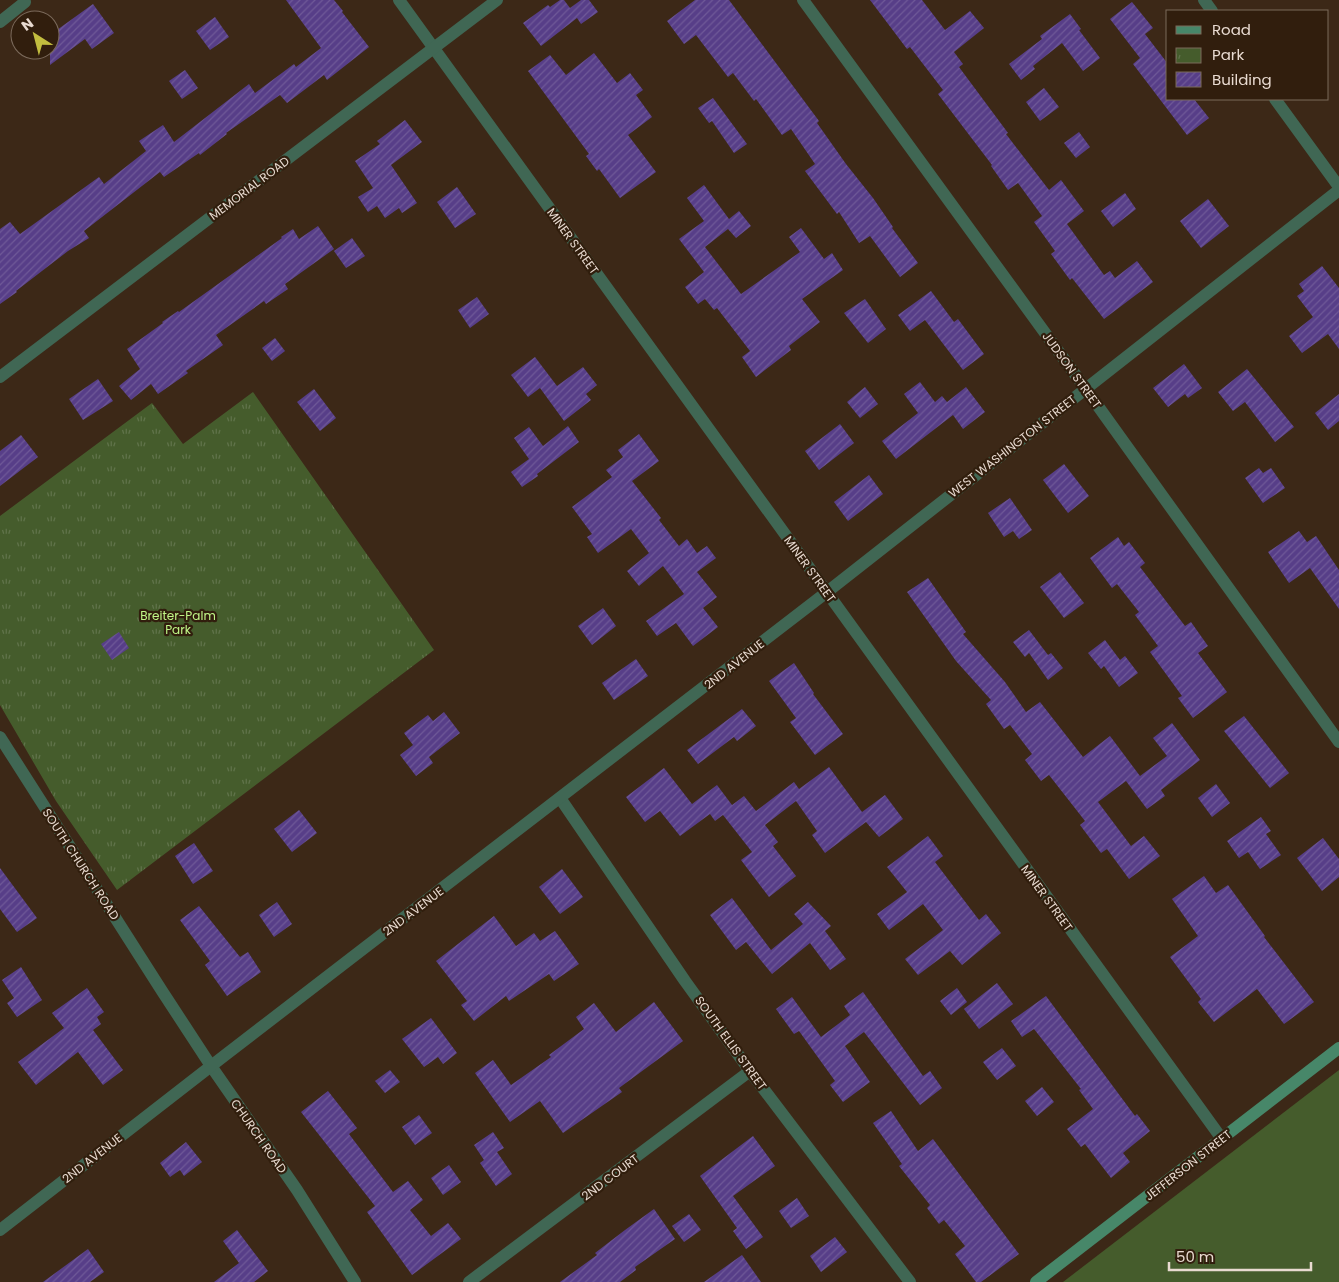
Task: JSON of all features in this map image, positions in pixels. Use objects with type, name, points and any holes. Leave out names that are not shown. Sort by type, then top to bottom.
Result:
[{"type":"street","name":"MINER STREET","points":[[399,0],[1222,1139]]},
{"type":"street","name":"MEMORIAL ROAD","points":[[0,377],[497,0]]},
{"type":"street","name":"JUDSON STREET","points":[[803,0],[1339,742]]},
{"type":"street","points":[[0,22],[25,2]]},
{"type":"street","points":[[1276,100],[1339,188]]},
{"type":"street","name":"WEST WASHINGTON STREET","points":[[827,592],[1339,188]]},
{"type":"street","name":"2ND AVENUE","points":[[0,1230],[827,592]]},
{"type":"street","name":"SOUTH CHURCH ROAD","points":[[0,737],[162,991]]},
{"type":"street","name":"SOUTH ELLIS STREET","points":[[560,798],[750,1071],[910,1282]]},
{"type":"street","name":"CHURCH ROAD","points":[[162,991],[211,1066],[297,1190],[355,1282]]},
{"type":"street","name":"JEFFERSON STREET","points":[[1036,1282],[1339,1048]]},
{"type":"street","name":"2ND COURT","points":[[469,1282],[750,1071]]},
{"type":"green space","name":"Breiter-Palm Park","points":[[253,392],[434,650],[117,890],[56,801],[0,705],[0,516],[152,403],[183,444]]},
{"type":"green space","points":[[1339,1070],[1339,1282],[1063,1282]]},
{"type":"building","points":[[286,0],[334,0],[369,47],[327,80],[324,75],[287,103],[280,95],[226,133],[200,155],[199,153],[164,177],[160,172],[84,231],[89,238],[68,251],[0,304],[0,229],[10,222],[20,234],[99,177],[104,184],[146,151],[139,141],[163,125],[174,142],[249,84],[255,93],[294,64],[296,67],[321,48]]},
{"type":"building","points":[[560,0],[564,0],[570,8],[581,0],[589,0],[598,12],[581,24],[577,18],[541,46],[523,23],[548,5],[550,7]]},
{"type":"building","points":[[695,0],[729,0],[819,121],[817,123],[873,198],[918,263],[900,277],[870,236],[859,243],[839,212],[837,214],[805,171],[815,164],[791,129],[782,135],[756,99],[754,101],[733,73],[728,77],[696,35],[684,44],[667,21]]},
{"type":"building","points":[[870,0],[922,0],[945,30],[970,11],[984,28],[954,52],[963,64],[959,67],[1008,133],[1006,134],[1049,190],[1061,180],[1084,211],[1067,224],[1104,275],[1110,271],[1115,278],[1137,261],[1153,282],[1104,319],[1072,278],[1070,280],[1051,254],[1055,251],[1034,222],[1042,216],[1018,183],[1008,190],[992,165],[938,94],[943,90],[910,47],[907,49]]},
{"type":"building","points":[[1132,2],[1153,28],[1145,34],[1166,61],[1166,100],[1195,100],[1209,118],[1187,135],[1133,64],[1140,58],[1110,19]]},
{"type":"building","points":[[93,4],[114,33],[92,49],[85,39],[60,58],[60,28]]},
{"type":"building","points":[[1070,14],[1081,29],[1079,30],[1100,58],[1083,71],[1062,43],[1033,66],[1035,69],[1021,80],[1009,64],[1042,39],[1040,36]]},
{"type":"building","points":[[215,17],[229,37],[210,50],[196,31]]},
{"type":"building","points":[[594,53],[617,83],[630,73],[643,90],[636,95],[652,117],[628,135],[656,172],[620,198],[599,169],[597,171],[586,156],[589,154],[528,71],[550,55],[566,75]]},
{"type":"building","points":[[50,60],[57,60],[50,65]]},
{"type":"building","points":[[185,70],[198,88],[182,99],[169,81]]},
{"type":"building","points":[[1044,88],[1059,107],[1040,121],[1026,102]]},
{"type":"building","points":[[713,98],[747,144],[734,153],[712,121],[709,123],[698,108]]},
{"type":"building","points":[[405,120],[422,142],[391,165],[417,203],[402,213],[399,208],[385,218],[377,206],[368,212],[358,197],[373,188],[355,161],[380,144],[377,141]]},
{"type":"building","points":[[1079,132],[1090,147],[1076,158],[1064,143]]},
{"type":"building","points":[[704,185],[729,219],[739,211],[751,226],[736,238],[728,229],[705,247],[741,294],[800,252],[789,237],[801,228],[824,259],[832,253],[843,270],[802,299],[820,322],[789,346],[791,350],[756,377],[742,357],[750,351],[717,308],[714,310],[705,299],[698,304],[685,287],[704,272],[679,239],[704,221],[687,198]]},
{"type":"building","points":[[457,187],[476,214],[455,228],[437,202]]},
{"type":"building","points":[[1125,193],[1136,209],[1113,227],[1101,211]]},
{"type":"building","points":[[1208,199],[1229,226],[1201,248],[1180,221]]},
{"type":"building","points":[[318,226],[334,249],[285,284],[288,289],[266,304],[264,301],[216,335],[223,345],[186,371],[188,373],[158,394],[151,384],[131,400],[119,386],[140,369],[127,349],[293,229],[299,239]]},
{"type":"building","points":[[352,238],[365,256],[346,268],[334,251]]},
{"type":"building","points":[[1322,266],[1339,288],[1339,349],[1328,334],[1302,353],[1289,336],[1313,317],[1297,296],[1304,291],[1299,284]]},
{"type":"building","points":[[931,291],[954,322],[958,319],[984,354],[963,370],[925,320],[910,331],[898,315]]},
{"type":"building","points":[[477,297],[489,314],[470,328],[458,310]]},
{"type":"building","points":[[865,299],[886,329],[868,343],[844,313]]},
{"type":"building","points":[[275,338],[285,351],[272,361],[262,348]]},
{"type":"building","points":[[535,357],[557,386],[583,367],[597,385],[586,394],[591,400],[564,421],[540,388],[528,397],[511,375]]},
{"type":"building","points":[[1184,364],[1202,388],[1188,398],[1185,394],[1168,407],[1153,388]]},
{"type":"building","points":[[1247,369],[1294,427],[1275,442],[1245,402],[1233,411],[1218,392]]},
{"type":"building","points":[[98,379],[113,401],[83,420],[69,399]]},
{"type":"building","points":[[920,382],[935,402],[942,396],[947,402],[966,387],[985,412],[963,429],[953,415],[896,459],[882,441],[918,413],[904,394]]},
{"type":"building","points":[[865,387],[878,404],[860,418],[847,402]]},
{"type":"building","points":[[314,389],[336,418],[320,431],[297,402]]},
{"type":"building","points":[[1339,394],[1339,421],[1328,430],[1315,413]]},
{"type":"building","points":[[840,424],[854,443],[819,470],[805,451]]},
{"type":"building","points":[[568,426],[579,442],[522,487],[511,472],[529,459],[514,438],[529,427],[543,446]]},
{"type":"building","points":[[639,434],[659,461],[632,481],[661,518],[659,520],[679,546],[687,539],[697,553],[707,546],[716,558],[697,572],[717,597],[703,608],[718,627],[693,646],[676,623],[657,636],[646,621],[684,594],[663,566],[639,586],[627,571],[649,553],[631,529],[598,553],[587,537],[592,534],[572,507],[612,477],[606,470],[623,457],[618,450]]},
{"type":"building","points":[[21,435],[38,457],[0,486],[0,451]]},
{"type":"building","points":[[1064,464],[1089,496],[1068,513],[1043,480]]},
{"type":"building","points":[[1259,468],[1263,473],[1271,468],[1285,488],[1263,503],[1245,478]]},
{"type":"building","points":[[869,475],[883,494],[848,521],[834,502]]},
{"type":"building","points":[[1010,498],[1032,530],[1019,539],[1013,531],[1004,537],[988,513]]},
{"type":"building","points":[[1299,531],[1307,542],[1316,536],[1339,570],[1339,609],[1310,568],[1289,583],[1268,552]]},
{"type":"building","points":[[1118,537],[1124,546],[1129,542],[1145,563],[1140,567],[1185,626],[1191,622],[1208,646],[1198,653],[1227,692],[1193,718],[1178,698],[1182,696],[1150,652],[1158,646],[1135,615],[1139,612],[1117,584],[1112,588],[1090,558]]},
{"type":"building","points":[[1060,572],[1084,603],[1064,618],[1040,587]]},
{"type":"building","points":[[928,578],[966,632],[963,634],[1005,682],[1026,712],[1040,702],[1083,757],[1110,736],[1140,776],[1167,756],[1153,738],[1172,723],[1200,760],[1161,790],[1165,796],[1147,809],[1126,781],[1098,802],[1131,846],[1144,836],[1160,856],[1129,879],[1107,849],[1101,853],[1080,825],[1085,821],[1049,775],[1041,781],[1025,760],[1032,754],[1010,725],[1004,729],[986,704],[991,700],[956,661],[907,592]]},
{"type":"building","points":[[603,608],[616,626],[592,645],[578,626]]},
{"type":"building","points":[[1029,630],[1048,655],[1051,653],[1063,668],[1048,680],[1029,653],[1025,657],[1013,642]]},
{"type":"building","points":[[119,632],[129,648],[112,660],[101,644]]},
{"type":"building","points":[[1105,640],[1120,660],[1125,656],[1138,673],[1119,687],[1104,666],[1101,669],[1088,653]]},
{"type":"building","points":[[636,659],[648,676],[614,700],[602,683]]},
{"type":"building","points":[[794,663],[813,694],[843,734],[815,755],[790,722],[796,718],[769,681]]},
{"type":"building","points":[[742,709],[756,726],[737,741],[734,737],[698,764],[687,750]]},
{"type":"building","points":[[444,712],[460,733],[429,757],[433,763],[416,776],[400,755],[413,745],[404,733],[428,715],[433,721]]},
{"type":"building","points":[[1244,716],[1289,773],[1270,788],[1224,731]]},
{"type":"building","points":[[829,767],[862,812],[885,795],[903,819],[879,837],[866,822],[825,853],[812,835],[817,831],[796,801],[765,825],[778,842],[773,846],[796,876],[769,897],[741,860],[752,852],[723,815],[715,821],[710,814],[680,836],[660,811],[645,822],[626,797],[664,768],[692,804],[717,785],[732,805],[744,796],[756,811],[794,782],[799,789]]},
{"type":"building","points":[[1216,784],[1230,803],[1212,817],[1198,798]]},
{"type":"building","points":[[299,810],[317,833],[292,852],[274,829]]},
{"type":"building","points":[[1261,817],[1271,831],[1266,834],[1281,855],[1260,869],[1248,852],[1239,858],[1227,841]]},
{"type":"building","points":[[928,836],[943,856],[935,862],[979,920],[986,914],[1001,933],[962,965],[950,951],[918,975],[905,959],[943,930],[923,904],[889,930],[877,914],[907,892],[887,867]]},
{"type":"building","points":[[1323,838],[1339,859],[1339,877],[1322,891],[1297,858]]},
{"type":"building","points":[[194,843],[213,871],[193,884],[175,856]]},
{"type":"building","points":[[0,868],[37,918],[17,932],[0,909]]},
{"type":"building","points":[[562,869],[583,897],[560,914],[539,887]]},
{"type":"building","points":[[1204,876],[1216,893],[1228,885],[1264,937],[1314,1002],[1284,1024],[1257,989],[1214,1022],[1198,1002],[1201,999],[1170,957],[1198,936],[1172,899]]},
{"type":"building","points":[[732,898],[771,950],[803,924],[794,914],[808,902],[831,926],[825,931],[846,959],[830,970],[810,943],[772,974],[746,942],[736,950],[710,915]]},
{"type":"building","points":[[277,902],[292,924],[274,937],[259,915]]},
{"type":"building","points":[[199,906],[240,957],[248,952],[261,972],[227,996],[205,965],[210,961],[180,920]]},
{"type":"building","points":[[494,916],[516,946],[534,933],[540,941],[555,931],[579,964],[554,981],[549,974],[509,1001],[506,996],[474,1021],[461,1005],[467,1001],[436,961]]},
{"type":"building","points":[[21,967],[42,1000],[17,1017],[7,1003],[14,998],[2,980]]},
{"type":"building","points":[[997,983],[1013,1004],[979,1029],[964,1009]]},
{"type":"building","points":[[87,988],[104,1012],[97,1017],[101,1024],[93,1030],[123,1070],[103,1085],[78,1052],[36,1085],[18,1062],[64,1028],[52,1013]]},
{"type":"building","points":[[957,988],[967,1002],[951,1015],[940,1001]]},
{"type":"building","points":[[863,992],[923,1076],[930,1071],[942,1088],[920,1105],[864,1032],[845,1046],[870,1082],[843,1102],[830,1085],[835,1081],[799,1031],[794,1034],[776,1009],[792,997],[821,1037],[850,1015],[844,1006]]},
{"type":"building","points":[[1046,996],[1135,1116],[1137,1114],[1150,1131],[1123,1153],[1130,1162],[1111,1178],[1085,1144],[1081,1147],[1067,1129],[1093,1109],[1079,1090],[1081,1089],[1034,1029],[1022,1037],[1011,1021]]},
{"type":"building","points":[[654,1002],[683,1041],[619,1088],[622,1092],[563,1133],[540,1101],[510,1122],[475,1073],[493,1060],[511,1085],[551,1057],[549,1055],[584,1029],[576,1017],[594,1003],[616,1032]]},
{"type":"building","points":[[431,1018],[457,1053],[443,1064],[438,1057],[424,1067],[402,1039]]},
{"type":"building","points":[[1002,1048],[1016,1066],[997,1080],[983,1062]]},
{"type":"building","points":[[390,1070],[400,1082],[385,1093],[375,1081]]},
{"type":"building","points":[[1042,1087],[1054,1102],[1037,1116],[1025,1101]]},
{"type":"building","points":[[328,1091],[357,1128],[349,1134],[393,1192],[408,1181],[423,1200],[410,1210],[431,1236],[448,1223],[461,1239],[412,1275],[367,1212],[375,1206],[301,1112]]},
{"type":"building","points":[[891,1111],[918,1151],[933,1139],[1019,1254],[981,1282],[976,1282],[955,1254],[965,1246],[944,1220],[939,1224],[927,1208],[930,1205],[899,1166],[902,1164],[873,1123]]},
{"type":"building","points":[[419,1115],[432,1133],[415,1145],[402,1127]]},
{"type":"building","points":[[493,1132],[504,1148],[497,1152],[512,1174],[496,1186],[480,1163],[484,1160],[474,1145]]},
{"type":"building","points":[[753,1136],[775,1166],[733,1196],[763,1237],[746,1249],[733,1231],[737,1228],[700,1176]]},
{"type":"building","points":[[186,1142],[202,1162],[184,1176],[180,1170],[170,1177],[160,1163]]},
{"type":"building","points":[[449,1165],[461,1182],[443,1195],[431,1178]]},
{"type":"building","points":[[797,1198],[809,1216],[791,1228],[779,1211]]},
{"type":"building","points":[[654,1209],[675,1239],[635,1267],[636,1270],[620,1282],[560,1282],[597,1255],[595,1253]]},
{"type":"building","points":[[689,1214],[701,1230],[684,1242],[672,1226]]},
{"type":"building","points":[[237,1230],[268,1271],[254,1282],[214,1282],[239,1263],[223,1241]]},
{"type":"building","points":[[835,1237],[847,1252],[821,1272],[810,1256]]},
{"type":"building","points":[[88,1249],[104,1272],[90,1282],[43,1282]]},
{"type":"building","points":[[742,1255],[761,1282],[704,1282]]}]
